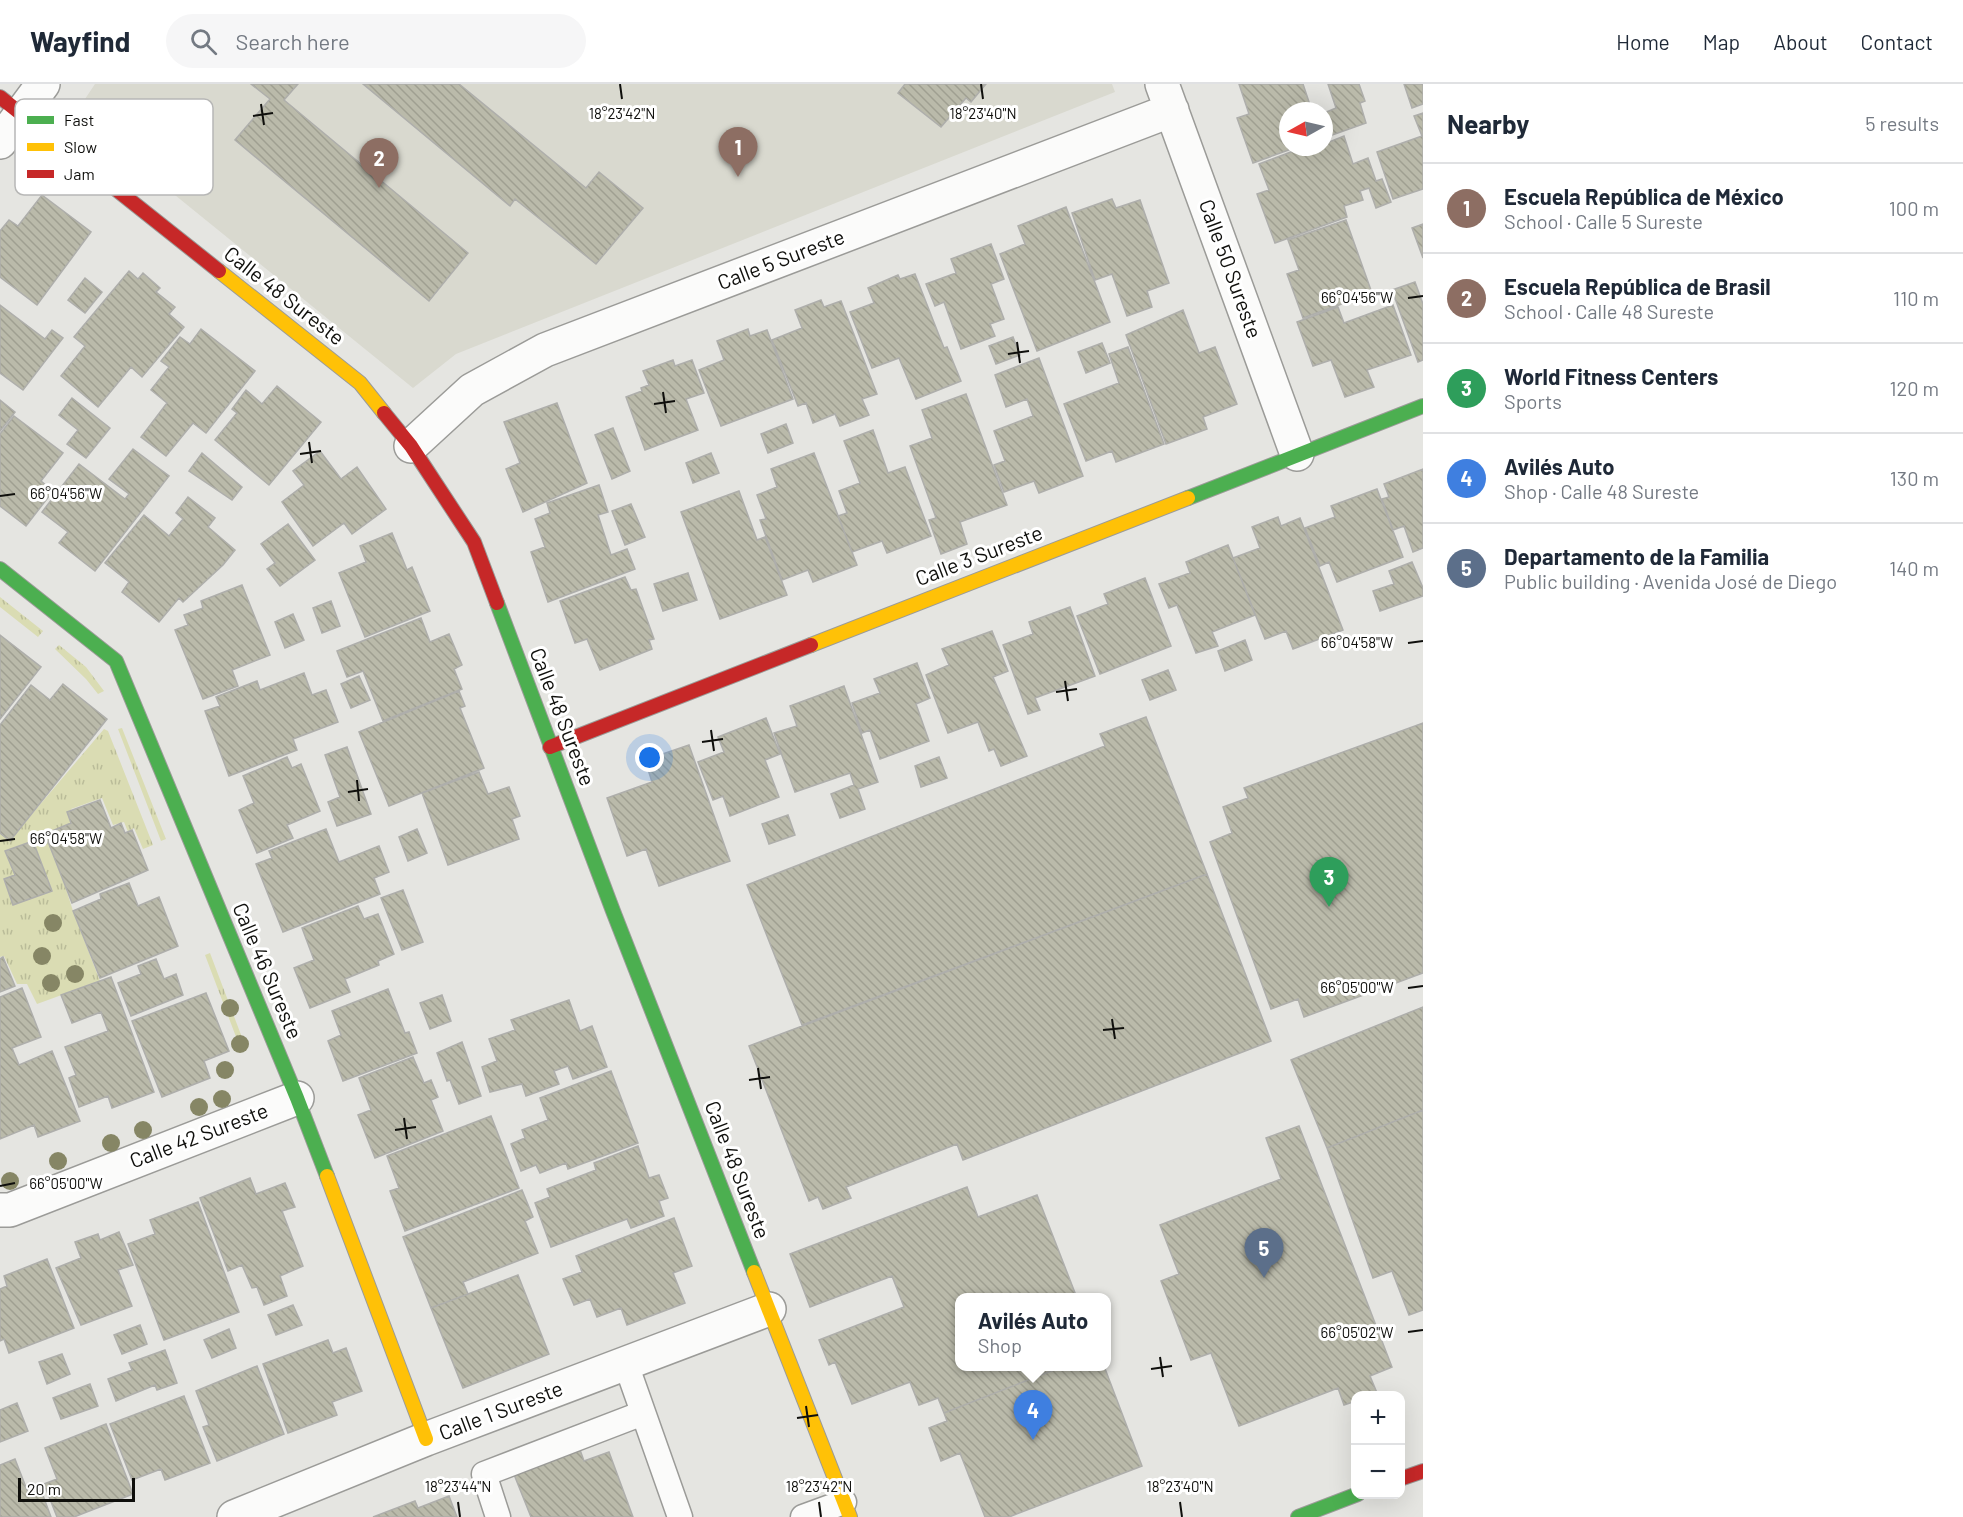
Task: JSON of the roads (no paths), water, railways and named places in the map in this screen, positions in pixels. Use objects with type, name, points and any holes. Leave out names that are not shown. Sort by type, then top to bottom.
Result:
[{"type":"street","points":[[20,99],[43,84]]},
{"type":"street","name":"Calle 5 Sureste","points":[[411,446],[472,390],[545,350],[1167,97]]},
{"type":"street","name":"Calle 50 Sureste","points":[[1167,97],[1297,454]]},
{"type":"street","points":[[0,142],[11,105]]},
{"type":"street","name":"Calle 48 Sureste","points":[[124,195],[360,383],[411,446],[474,542],[550,747],[847,1509]]},
{"type":"street","name":"Calle 3 Sureste","points":[[550,747],[1423,406]]},
{"type":"street","name":"Calle 46 Sureste","points":[[0,568],[116,661],[297,1098],[426,1439]]},
{"type":"street","name":"Calle 42 Sureste","points":[[0,1210],[10,1210],[297,1098]]},
{"type":"street","name":"Calle 1 Sureste","points":[[234,1517],[426,1439],[769,1309]]},
{"type":"street","points":[[1405,1478],[1423,1471]]},
{"type":"street","points":[[1298,1517],[1351,1497]]},
{"type":"lane","points":[[626,1364],[680,1517]]},
{"type":"lane","points":[[498,1517],[484,1474],[643,1413]]},
{"type":"lane","points":[[803,1517],[847,1509]]},
{"type":"place","name":"Escuela República de México","points":[[738,177]]},
{"type":"place","name":"Escuela República de Brasil","points":[[379,188]]},
{"type":"place","name":"World Fitness Centers","points":[[1329,907]]},
{"type":"place","name":"Departamento de la Familia","points":[[1264,1278]]},
{"type":"place","name":"Avilés Auto","points":[[1033,1440]]}]
